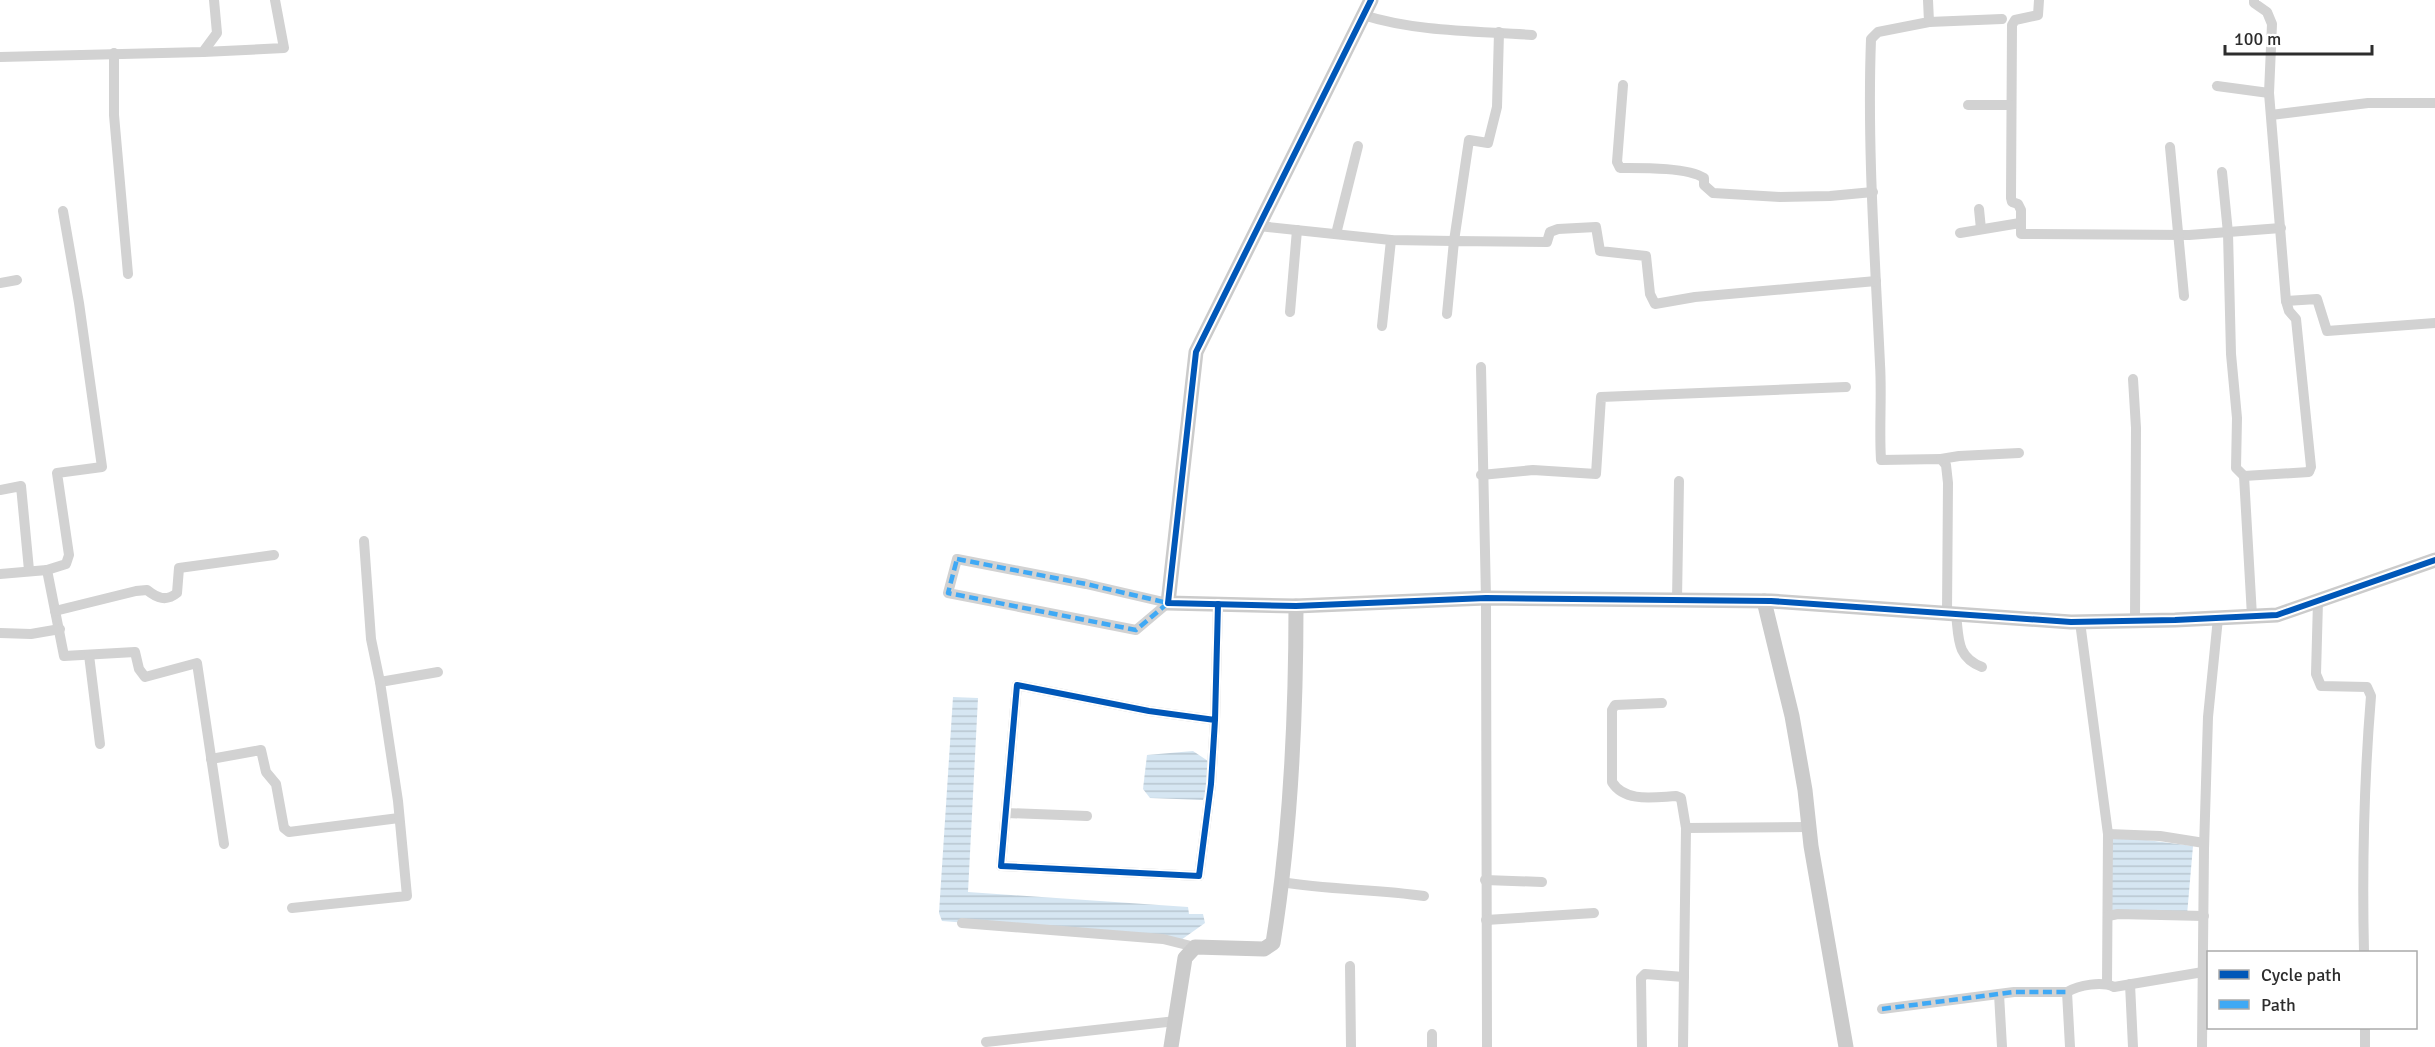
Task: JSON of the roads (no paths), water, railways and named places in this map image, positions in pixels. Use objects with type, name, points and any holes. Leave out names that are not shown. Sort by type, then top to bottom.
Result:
[{"type":"street","points":[[203,52],[217,33],[214,0]]},
{"type":"street","points":[[0,57],[284,48],[275,0]]},
{"type":"street","points":[[1371,0],[1196,352],[1168,603],[1136,630],[948,593],[957,560],[1086,584],[1168,603],[1296,606],[1486,598],[1764,601],[2080,622],[2135,621],[2277,615],[2435,560]]},
{"type":"street","points":[[1928,0],[1929,22]]},
{"type":"street","points":[[2039,0],[2038,15],[2015,20],[2012,25],[2011,198],[2012,202],[2019,206],[2021,234],[2228,233],[2281,228]]},
{"type":"street","points":[[2244,476],[2309,472],[2311,467],[2296,319],[2289,311],[2286,301],[2269,93],[2272,24],[2267,12],[2254,3],[2254,0]]},
{"type":"street","points":[[1363,15],[1388,23],[1532,35]]},
{"type":"street","points":[[2002,19],[1929,22],[1878,32],[1871,39],[1870,103],[1881,368],[1879,433],[1881,460],[1941,459],[2019,453]]},
{"type":"street","points":[[1447,314],[1454,241],[1469,140],[1488,143],[1497,107],[1499,33]]},
{"type":"street","points":[[114,53],[115,134],[128,273]]},
{"type":"street","points":[[1623,85],[1617,162],[1620,168],[1661,168],[1696,175],[1704,178],[1704,185],[1713,193],[1780,197],[1873,192]]},
{"type":"street","points":[[2217,86],[2269,93]]},
{"type":"street","points":[[2271,115],[2368,103],[2435,103]]},
{"type":"street","points":[[1968,105],[2011,105]]},
{"type":"street","points":[[1336,234],[1358,146]]},
{"type":"street","points":[[2170,147],[2176,234],[2184,296]]},
{"type":"street","points":[[2222,172],[2228,233],[2231,354],[2237,418],[2236,468],[2244,476],[2252,616]]},
{"type":"street","points":[[1979,209],[1981,229]]},
{"type":"street","points":[[0,574],[47,570],[66,564],[69,555],[57,473],[102,467],[79,303],[63,211]]},
{"type":"street","points":[[1960,232],[2020,224]]},
{"type":"street","points":[[1259,225],[1391,240],[1547,242],[1550,232],[1558,229],[1596,227],[1600,251],[1646,256],[1650,294],[1655,304],[1695,297],[1876,281]]},
{"type":"street","points":[[1290,312],[1297,230]]},
{"type":"street","points":[[1382,326],[1391,240]]},
{"type":"street","points":[[0,283],[17,280]]},
{"type":"street","points":[[2286,301],[2317,299],[2327,331],[2435,323]]},
{"type":"street","points":[[1480,367],[1481,475],[1486,598],[1487,1047]]},
{"type":"street","points":[[2133,379],[2136,428],[2135,621]]},
{"type":"street","points":[[1481,475],[1533,470],[1596,474],[1601,397],[1846,387]]},
{"type":"street","points":[[1941,459],[1946,465],[1948,483],[1952,614],[1961,652],[1966,659],[1982,667]]},
{"type":"street","points":[[1677,600],[1679,481]]},
{"type":"street","points":[[0,490],[21,486],[29,570]]},
{"type":"street","points":[[292,908],[407,896],[399,818],[380,682],[371,639],[364,541]]},
{"type":"street","points":[[56,611],[136,591],[147,590],[158,598],[165,599],[177,593],[179,568],[274,555]]},
{"type":"street","points":[[47,570],[64,657],[135,652],[145,677],[197,663],[224,844]]},
{"type":"street","points":[[1764,601],[1792,716],[1846,1047]]},
{"type":"street","points":[[2318,601],[2316,674],[2318,682],[2321,686],[2367,687],[2371,696],[2364,782],[2362,892],[2364,951]]},
{"type":"street","points":[[1215,720],[1149,711],[1017,685],[1001,866],[1199,876],[1211,784],[1215,720],[1218,604]]},
{"type":"street","points":[[962,923],[1163,939],[1195,947],[1264,949],[1273,944],[1293,745],[1296,606]]},
{"type":"street","points":[[2202,1047],[2208,717],[2218,618]]},
{"type":"street","points":[[2080,622],[2108,834],[2107,984]]},
{"type":"street","points":[[0,633],[31,634],[60,629]]},
{"type":"street","points":[[89,655],[100,744]]},
{"type":"street","points":[[380,682],[438,672]]},
{"type":"street","points":[[1662,702],[1615,705],[1612,710],[1612,782],[1616,789],[1637,798],[1676,796],[1681,798],[1686,828],[1683,1047]]},
{"type":"street","points":[[211,759],[261,750],[266,772],[276,784],[284,828],[289,832],[399,818]]},
{"type":"street","points":[[1006,813],[1087,816]]},
{"type":"street","points":[[1686,828],[1809,827]]},
{"type":"street","points":[[2108,834],[2160,836],[2204,843]]},
{"type":"street","points":[[1485,880],[1542,882]]},
{"type":"street","points":[[1281,882],[1309,887],[1381,890],[1424,896]]},
{"type":"street","points":[[1486,920],[1594,913]]},
{"type":"street","points":[[2108,916],[2118,914],[2204,916]]},
{"type":"street","points":[[1171,1047],[1185,958],[1195,947]]},
{"type":"street","points":[[1350,966],[1351,1047]]},
{"type":"street","points":[[1882,1009],[2000,994],[2067,992],[2073,988],[2107,984],[2114,987],[2203,972]]},
{"type":"street","points":[[1642,1047],[1641,978],[1645,974],[1684,977]]},
{"type":"street","points":[[2130,984],[2133,1047]]},
{"type":"street","points":[[2067,992],[2070,1047]]},
{"type":"street","points":[[2000,994],[2002,1047]]},
{"type":"street","points":[[986,1042],[1176,1021]]},
{"type":"street","points":[[2365,1029],[2365,1047]]},
{"type":"street","points":[[1432,1034],[1432,1047]]},
{"type":"water","points":[[953,697],[978,698],[968,892],[1188,907],[1189,914],[1203,914],[1205,923],[1181,940],[942,921],[939,913]]},
{"type":"water","points":[[1193,751],[1208,761],[1209,781],[1203,800],[1150,798],[1143,789],[1147,755]]},
{"type":"water","points":[[2116,836],[2193,846],[2187,915],[2108,914],[2109,839]]}]
